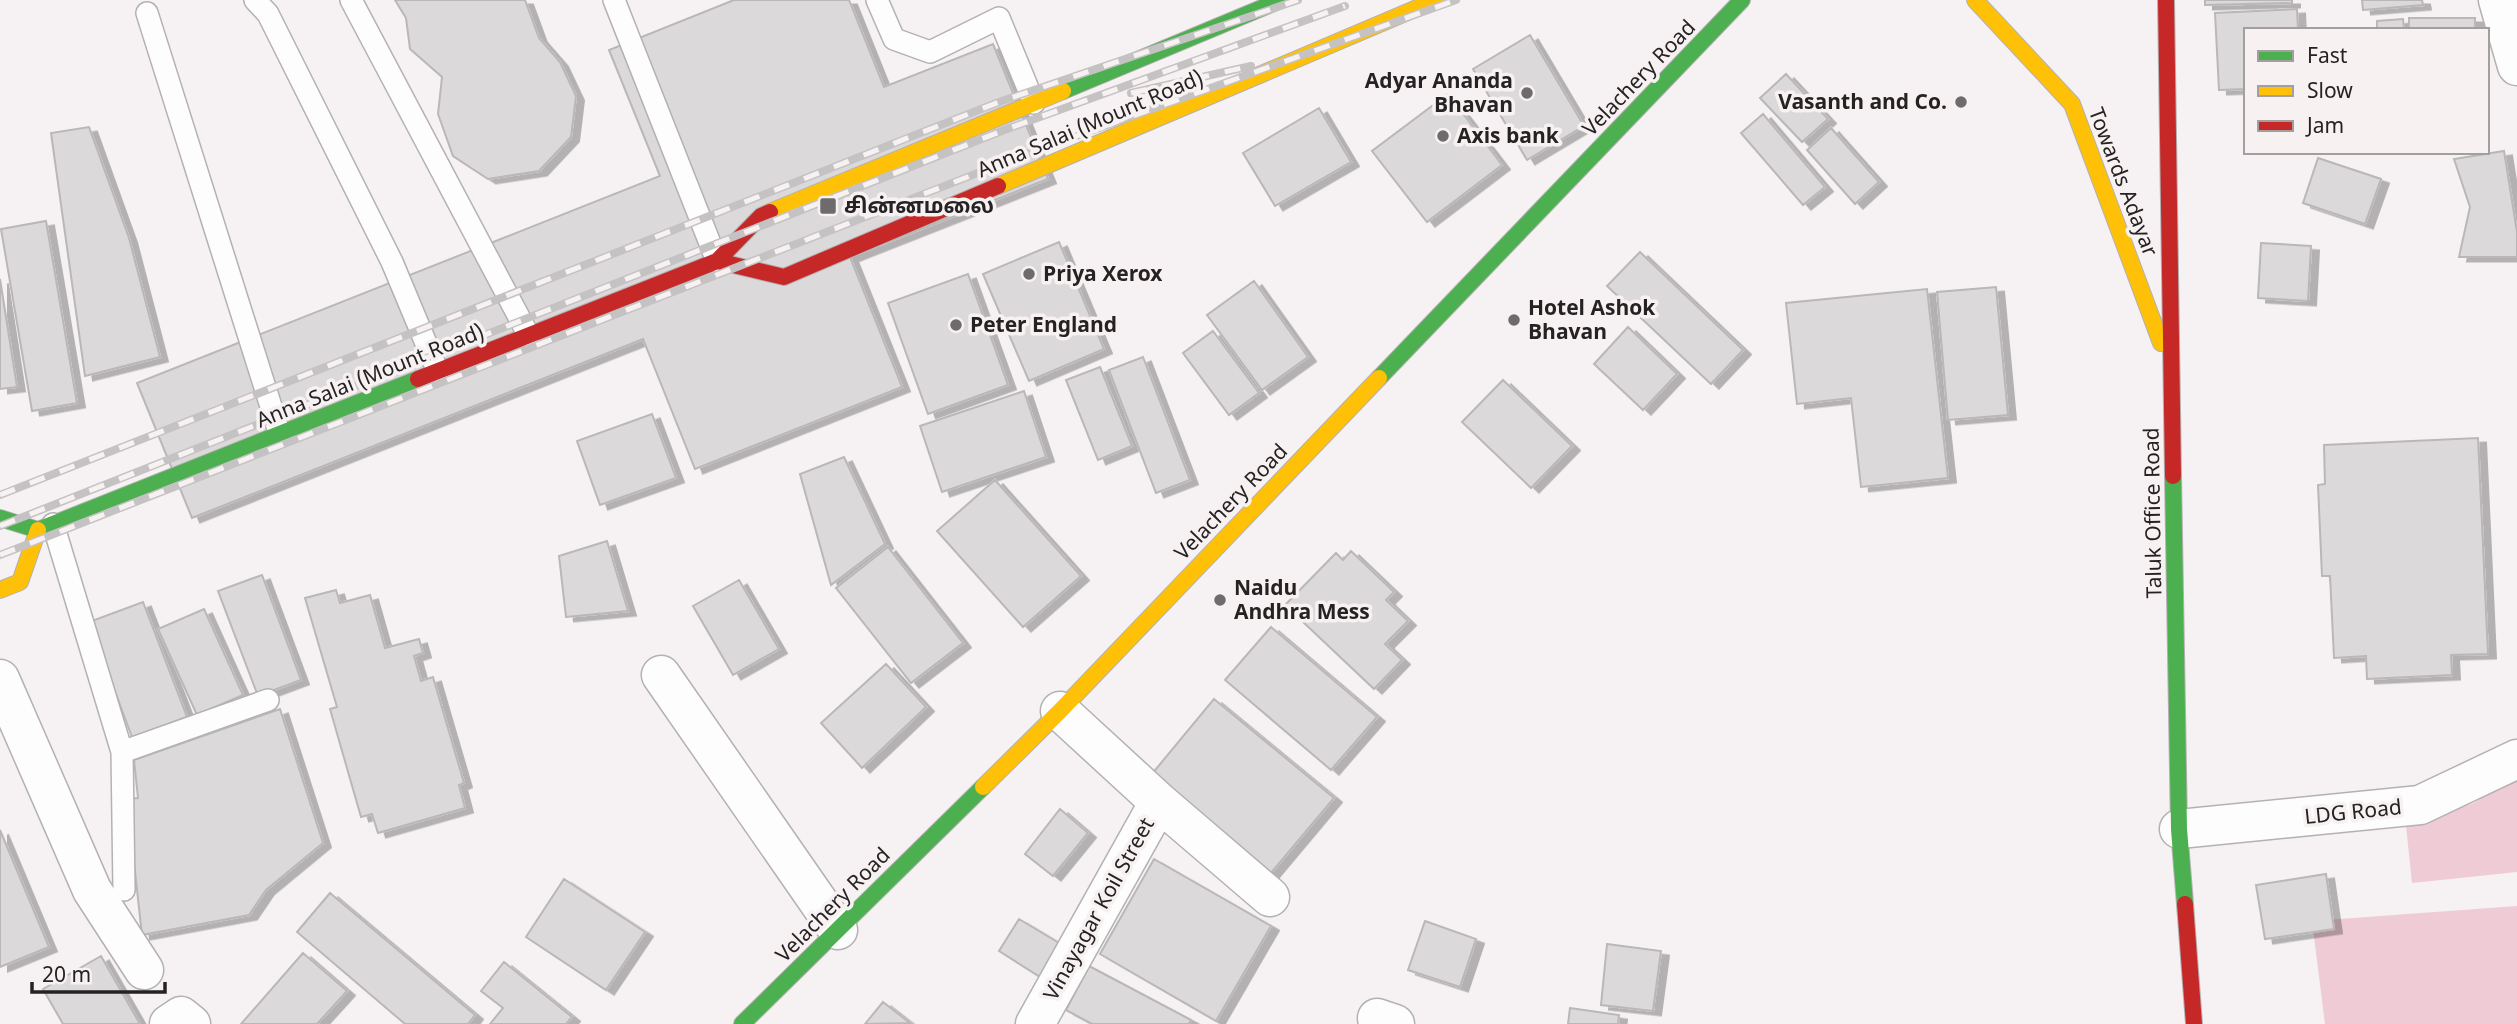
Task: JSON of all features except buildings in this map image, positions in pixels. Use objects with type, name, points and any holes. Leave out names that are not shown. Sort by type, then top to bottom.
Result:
[{"type":"main road","name":"Anna Salai (Mount Road)","points":[[46,527],[717,261],[761,216],[1281,0]]},
{"type":"main road","name":"Anna Salai (Mount Road)","points":[[717,261],[784,277],[1436,0]]},
{"type":"main road","name":"Velachery Road","points":[[742,1024],[1060,711],[1742,0]]},
{"type":"main road","name":"Towards Adayar","points":[[1975,0],[2071,104],[2171,369]]},
{"type":"main road","name":"Taluk Office Road","points":[[2166,0],[2179,829],[2194,1024]]},
{"type":"main road","points":[[0,518],[46,527],[20,582],[0,590]]},
{"type":"street","points":[[2498,0],[2517,66]]},
{"type":"street","points":[[661,675],[838,930]]},
{"type":"street","points":[[0,679],[92,890],[144,970]]},
{"type":"street","name":"Vinayagar Koil Street","points":[[1035,1024],[1159,802],[1060,711]]},
{"type":"street","name":"LDG Road","points":[[2179,829],[2420,805],[2517,759]]},
{"type":"street","points":[[1159,802],[1270,897]]},
{"type":"street","points":[[169,1024],[181,1016],[191,1024]]},
{"type":"street","points":[[1378,1024],[1377,1018],[1395,1024]]},
{"type":"lane","points":[[255,0],[268,14],[391,262],[438,372]]},
{"type":"lane","points":[[351,0],[528,336]]},
{"type":"lane","points":[[614,0],[717,261]]},
{"type":"lane","points":[[877,0],[894,39],[930,52],[999,9],[1034,103]]},
{"type":"lane","points":[[147,13],[280,435]]},
{"type":"lane","points":[[46,527],[122,752],[124,890]]},
{"type":"lane","points":[[122,752],[268,700]]},
{"type":"shaded area","points":[[2517,776],[2517,872],[2412,883],[2406,826],[2474,803]]},
{"type":"shaded area","points":[[2517,906],[2517,1024],[2325,1024],[2312,921]]},
{"type":"railway","points":[[0,495],[999,102],[1298,0]]},
{"type":"railway","points":[[0,555],[1021,156],[1456,0]]},
{"type":"railway","points":[[0,526],[1007,129],[1345,6]]},
{"type":"railway","points":[[1131,93],[1251,66]]},
{"type":"traffic: fast","points":[[1063,91],[1281,0]]},
{"type":"traffic: fast","points":[[1379,378],[1742,0]]},
{"type":"traffic: fast","points":[[0,518],[38,530],[418,379]]},
{"type":"traffic: fast","points":[[2173,476],[2179,829],[2185,904]]},
{"type":"traffic: fast","points":[[742,1024],[983,787]]},
{"type":"traffic: slow","points":[[998,186],[1436,0]]},
{"type":"traffic: slow","points":[[1975,0],[2072,104],[2161,343]]},
{"type":"traffic: slow","points":[[770,212],[1063,91]]},
{"type":"traffic: slow","points":[[983,787],[1060,711],[1379,378]]},
{"type":"traffic: slow","points":[[0,590],[20,582],[38,530]]},
{"type":"traffic: jam","points":[[2166,0],[2173,476]]},
{"type":"traffic: jam","points":[[717,261],[784,277],[998,186]]},
{"type":"traffic: jam","points":[[418,379],[717,261],[761,216],[770,212]]},
{"type":"traffic: jam","points":[[2185,904],[2194,1024]]},
{"type":"place","name":"Adyar Ananda Bhavan","points":[[1527,93]]},
{"type":"place","name":"Vasanth and Co.","points":[[1961,102]]},
{"type":"place","name":"Axis bank","points":[[1443,136]]},
{"type":"place","name":"சின்னமலை","points":[[828,206]]},
{"type":"place","name":"Priya Xerox","points":[[1029,274]]},
{"type":"place","name":"Hotel Ashok Bhavan","points":[[1514,320]]},
{"type":"place","name":"Peter England","points":[[956,325]]},
{"type":"place","name":"Naidu Andhra Mess","points":[[1220,600]]}]
